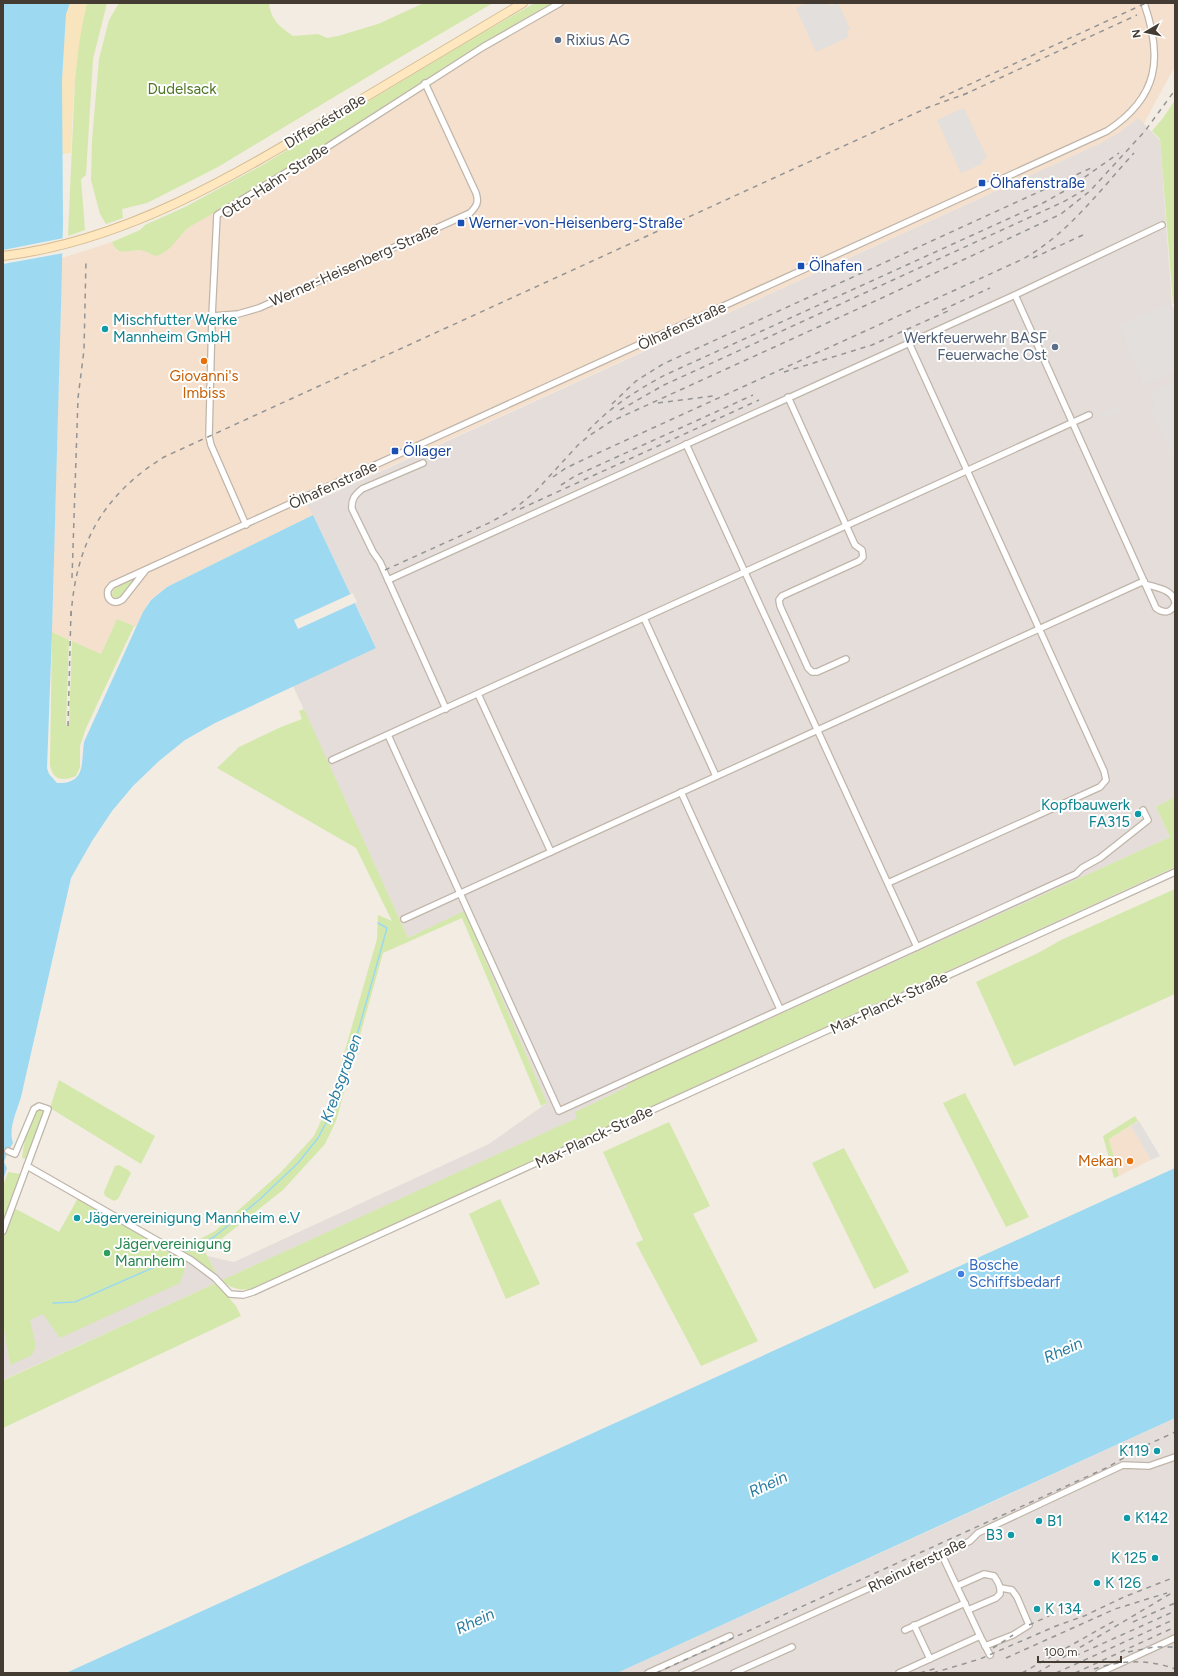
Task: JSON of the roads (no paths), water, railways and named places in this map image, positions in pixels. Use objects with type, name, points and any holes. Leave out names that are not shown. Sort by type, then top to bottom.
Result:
[{"type":"main road","name":"Diffenéstraße","points":[[3,256],[62,244],[120,226],[174,204],[245,168],[523,3]]},
{"type":"street","name":"Otto-Hahn-Straße","points":[[246,525],[211,445],[209,436],[212,316],[217,215],[321,151],[483,47],[560,3]]},
{"type":"street","name":"Ölhafenstraße","points":[[145,570],[123,599],[118,603],[109,600],[107,595],[108,590],[112,585],[1107,131],[1136,107],[1144,96],[1150,81],[1153,70],[1155,50],[1151,27],[1144,3]]},
{"type":"street","name":"Werner-Heisenberg-Straße","points":[[212,316],[238,314],[259,308],[470,213],[476,207],[478,200],[476,193],[426,83]]},
{"type":"street","points":[[388,580],[1015,295],[1162,225]]},
{"type":"street","points":[[404,918],[1040,629],[1145,583],[1169,592],[1174,596],[1175,603],[1173,609],[1167,612],[1162,612],[1156,608],[1145,583],[1073,423],[1015,295]]},
{"type":"street","points":[[888,883],[1100,786],[1106,780],[1104,771],[1040,629],[909,343]]},
{"type":"street","points":[[788,397],[855,545],[862,550],[863,557],[850,566],[782,596],[779,600],[780,606],[808,668],[812,672],[817,672],[846,659]]},
{"type":"street","points":[[332,760],[1089,415]]},
{"type":"street","points":[[686,444],[917,947]]},
{"type":"street","points":[[423,463],[362,489],[353,499],[352,509],[373,552],[380,562],[446,709]]},
{"type":"street","points":[[644,618],[716,776]]},
{"type":"street","points":[[478,694],[551,852]]},
{"type":"street","points":[[388,735],[559,1111],[1076,874],[1082,868],[1100,858],[1148,820],[1143,810]]},
{"type":"street","points":[[681,792],[780,1009]]},
{"type":"street","name":"Max-Planck-Straße","points":[[27,1166],[191,1260],[214,1278],[230,1294],[243,1295],[253,1292],[1175,872]]},
{"type":"street","points":[[3,1231],[48,1109],[39,1106],[34,1109],[15,1154],[8,1151]]},
{"type":"street","name":"Rheinuferstraße","points":[[682,1673],[942,1555],[970,1541],[978,1533],[1123,1465],[1149,1466],[1175,1457]]},
{"type":"street","points":[[942,1555],[990,1655]]},
{"type":"street","points":[[957,1586],[979,1576],[989,1574],[994,1576],[1001,1588],[1000,1594],[996,1598],[968,1610]]},
{"type":"street","points":[[985,1646],[1013,1635],[1029,1625],[1017,1596],[1012,1590],[1001,1588]]},
{"type":"street","points":[[905,1630],[965,1603]]},
{"type":"street","points":[[914,1626],[930,1659]]},
{"type":"street","points":[[648,1673],[730,1636]]},
{"type":"street","points":[[899,1673],[980,1636]]},
{"type":"street","points":[[1099,1673],[1175,1638]]},
{"type":"street","points":[[734,1673],[792,1647]]},
{"type":"water","points":[[3,3],[70,3],[66,14],[62,80],[63,223],[47,768],[49,774],[57,783],[73,780],[80,771],[84,742],[143,612],[151,600],[167,587],[313,515],[376,648],[215,723],[185,740],[159,761],[133,786],[112,811],[92,841],[71,878],[21,1097],[12,1126],[13,1143],[4,1162],[7,1168],[3,1180]]},
{"type":"water","name":"Rhein","points":[[1175,1168],[1175,1418],[617,1673],[66,1673]]},
{"type":"waterway","name":"Krebsgraben","points":[[187,1251],[214,1237],[259,1200],[298,1163],[318,1138],[335,1106],[347,1071],[387,928],[378,923]]},
{"type":"waterway","name":"Krebsgraben","points":[[53,1303],[75,1302],[175,1258]]},
{"type":"railway","points":[[940,98],[1146,3]]},
{"type":"railway","points":[[963,95],[1137,15]]},
{"type":"railway","points":[[385,570],[491,522],[514,509],[535,492],[578,445],[610,422],[884,297],[1061,214],[1090,191],[1145,131],[1175,90]]},
{"type":"railway","points":[[71,616],[79,566],[96,523],[124,488],[164,457],[929,107],[968,93]]},
{"type":"railway","points":[[588,431],[605,414],[624,400],[665,375],[1043,203],[1068,189],[1119,153]]},
{"type":"railway","points":[[553,477],[566,468],[587,458],[1023,259],[1055,237],[1069,224],[1134,153]]},
{"type":"railway","points":[[612,404],[636,381],[663,364],[1091,168]]},
{"type":"railway","points":[[620,410],[664,385],[1063,202],[1084,190]]},
{"type":"railway","points":[[1033,258],[1085,234]]},
{"type":"railway","points":[[72,578],[78,398],[84,350],[86,260]]},
{"type":"railway","points":[[942,310],[990,288]]},
{"type":"railway","points":[[784,372],[872,345],[948,311]]},
{"type":"railway","points":[[561,485],[575,476],[753,395]]},
{"type":"railway","points":[[658,403],[713,396]]},
{"type":"railway","points":[[520,509],[759,400]]},
{"type":"railway","points":[[68,726],[71,610]]},
{"type":"railway","points":[[656,1673],[1106,1468],[1147,1445],[1175,1432]]},
{"type":"railway","points":[[933,1673],[980,1659],[1056,1626],[1084,1616],[1124,1597],[1175,1577]]},
{"type":"railway","points":[[1037,1673],[1175,1591]]},
{"type":"railway","points":[[1006,1658],[1115,1609],[1167,1593]]},
{"type":"railway","points":[[1133,1622],[1175,1603]]},
{"type":"railway","points":[[1075,1656],[1175,1611]]},
{"type":"railway","points":[[1029,1625],[1049,1616]]},
{"type":"railway","points":[[1056,1673],[1175,1619]]},
{"type":"railway","points":[[1022,1673],[1114,1621]]},
{"type":"railway","points":[[1075,1673],[1175,1627]]},
{"type":"railway","points":[[993,1648],[1013,1635]]},
{"type":"railway","points":[[1128,1652],[1154,1647],[1175,1647]]},
{"type":"railway","points":[[1094,1669],[1124,1662],[1145,1662],[1175,1669]]},
{"type":"railway","points":[[920,1673],[937,1668]]},
{"type":"railway","points":[[1099,1673],[1123,1673]]},
{"type":"place","name":"Rixius AG","points":[[558,40]]},
{"type":"place","name":"Ölhafenstraße","points":[[982,183]]},
{"type":"place","name":"Werner-von-Heisenberg-Straße","points":[[461,223]]},
{"type":"place","name":"Ölhafen","points":[[801,266]]},
{"type":"place","name":"Mischfutter Werke Mannheim GmbH","points":[[105,329]]},
{"type":"place","name":"Werkfeuerwehr BASF Feuerwache Ost","points":[[1055,347]]},
{"type":"place","name":"Giovanni's Imbiss","points":[[204,361]]},
{"type":"place","name":"Öllager","points":[[395,451]]},
{"type":"place","name":"Kopfbauwerk FA315","points":[[1138,814]]},
{"type":"place","name":"Mekan","points":[[1130,1161]]},
{"type":"place","name":"Jägervereinigung Mannheim e.V","points":[[77,1218]]},
{"type":"place","name":"Jägervereinigung Mannheim","points":[[107,1253]]},
{"type":"place","name":"Bosche Schiffsbedarf","points":[[961,1274]]},
{"type":"place","name":"K119","points":[[1157,1451]]},
{"type":"place","name":"K142","points":[[1127,1518]]},
{"type":"place","name":"B1","points":[[1039,1521]]},
{"type":"place","name":"B3","points":[[1011,1535]]},
{"type":"place","name":"K 125","points":[[1155,1558]]},
{"type":"place","name":"K 126","points":[[1097,1583]]},
{"type":"place","name":"K 134","points":[[1037,1609]]},
{"type":"park label","name":"Dudelsack","points":[[182,89]]}]
